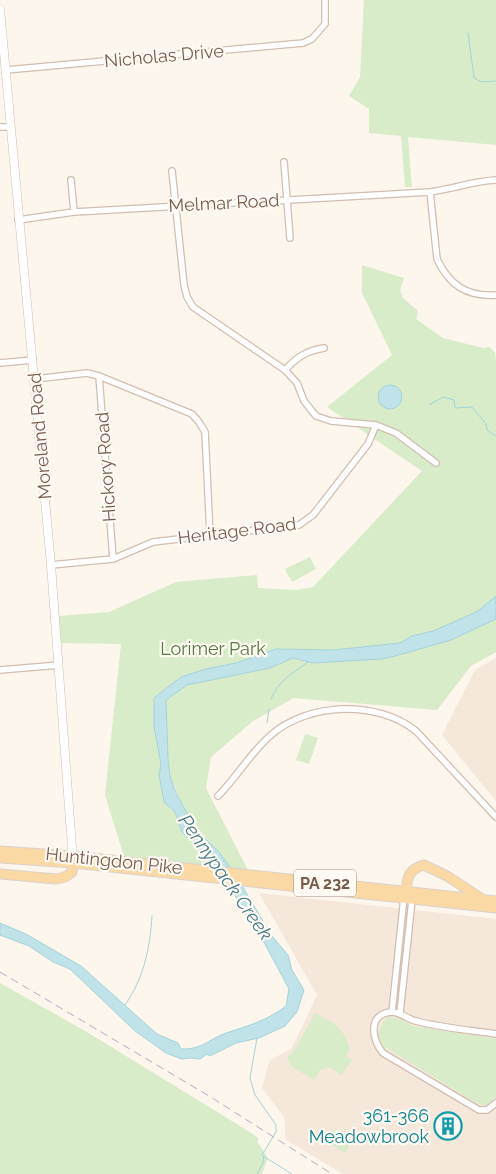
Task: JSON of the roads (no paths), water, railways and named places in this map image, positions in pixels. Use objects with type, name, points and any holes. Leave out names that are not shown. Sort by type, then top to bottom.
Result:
[{"type":"main road","name":"Huntingdon Pike","points":[[0,850],[118,865],[243,875],[496,908]]},
{"type":"main road","name":"Huntingdon Pike","points":[[0,858],[73,860]]},
{"type":"main road","points":[[0,874],[60,879],[72,872],[73,860]]},
{"type":"main road","name":"Huntingdon Pike","points":[[118,865],[202,878],[250,883],[407,897],[496,902]]},
{"type":"main road","points":[[407,897],[408,875],[418,867],[426,866],[465,886],[484,900]]},
{"type":"street","name":"Nicholas Drive","points":[[6,70],[303,43],[319,32],[324,24],[325,0]]},
{"type":"street","name":"Moreland Road","points":[[0,9],[51,565],[73,860]]},
{"type":"street","points":[[0,128],[10,127]]},
{"type":"street","points":[[284,162],[290,238]]},
{"type":"street","points":[[172,171],[184,285],[193,306],[285,370],[297,384],[304,401],[316,416],[331,421],[376,425],[396,433],[436,463]]},
{"type":"street","points":[[71,180],[74,212]]},
{"type":"street","name":"Melmar Road","points":[[18,220],[74,212],[175,205],[430,192],[456,189],[479,181],[496,180]]},
{"type":"street","points":[[430,192],[437,259],[442,269],[454,285],[463,291],[483,296],[496,295]]},
{"type":"street","points":[[285,370],[296,358],[309,350],[324,348]]},
{"type":"street","points":[[0,363],[33,360]]},
{"type":"street","points":[[35,379],[87,373],[99,376],[192,414],[200,422],[205,432],[210,535]]},
{"type":"street","name":"Hickory Road","points":[[99,376],[113,559]]},
{"type":"street","name":"Heritage Road","points":[[51,565],[113,559],[153,542],[293,527],[307,521],[368,444],[376,425]]},
{"type":"street","points":[[0,670],[59,665]]},
{"type":"street","points":[[218,796],[269,737],[282,726],[334,709],[380,713],[402,720],[416,731],[496,817]]},
{"type":"street","points":[[392,1012],[407,897]]},
{"type":"street","points":[[400,1013],[407,897]]},
{"type":"street","points":[[496,1034],[414,1021],[400,1013],[392,1012],[382,1015],[373,1028],[376,1045],[383,1053],[479,1110],[487,1110],[496,1103]]},
{"type":"water","points":[[390,385],[399,388],[402,397],[399,406],[390,409],[381,406],[378,397],[381,388]]},
{"type":"water","name":"Pennypack Creek","points":[[496,596],[496,619],[451,640],[382,659],[312,663],[293,658],[270,668],[187,685],[166,700],[168,759],[170,776],[176,793],[195,828],[219,852],[237,877],[271,935],[288,955],[292,970],[304,990],[297,1012],[285,1026],[259,1038],[236,1043],[210,1056],[207,1054],[200,1059],[182,1059],[166,1053],[135,1031],[70,969],[53,962],[29,946],[0,935],[0,923],[26,934],[81,966],[157,1034],[178,1043],[181,1049],[200,1046],[220,1035],[265,1019],[279,1011],[286,1006],[289,989],[259,933],[253,928],[232,890],[215,865],[182,832],[175,812],[164,802],[159,775],[161,764],[154,727],[154,698],[181,677],[206,669],[236,663],[276,649],[333,650],[400,643],[412,636],[433,631],[478,611]]},
{"type":"waterway","points":[[468,33],[474,78],[481,82],[496,81]]},
{"type":"waterway","points":[[429,405],[443,397],[454,400],[455,408],[472,407],[486,424],[487,430],[496,436]]},
{"type":"waterway","points":[[271,699],[282,682],[308,662]]},
{"type":"waterway","points":[[267,723],[269,709]]},
{"type":"waterway","points":[[125,1005],[132,995],[145,962],[150,940],[152,916]]},
{"type":"waterway","points":[[257,1038],[250,1078],[255,1095],[276,1125],[276,1132],[262,1155]]},
{"type":"waterway","points":[[263,1156],[292,1174]]},
{"type":"waterway","points":[[257,1174],[264,1161],[263,1156]]},
{"type":"railway","points":[[0,972],[209,1096],[332,1174]]},
{"type":"place","name":"361-366 Meadowbrook","points":[[448,1126]]},
{"type":"park label","name":"Lorimer Park","points":[[213,649]]}]
